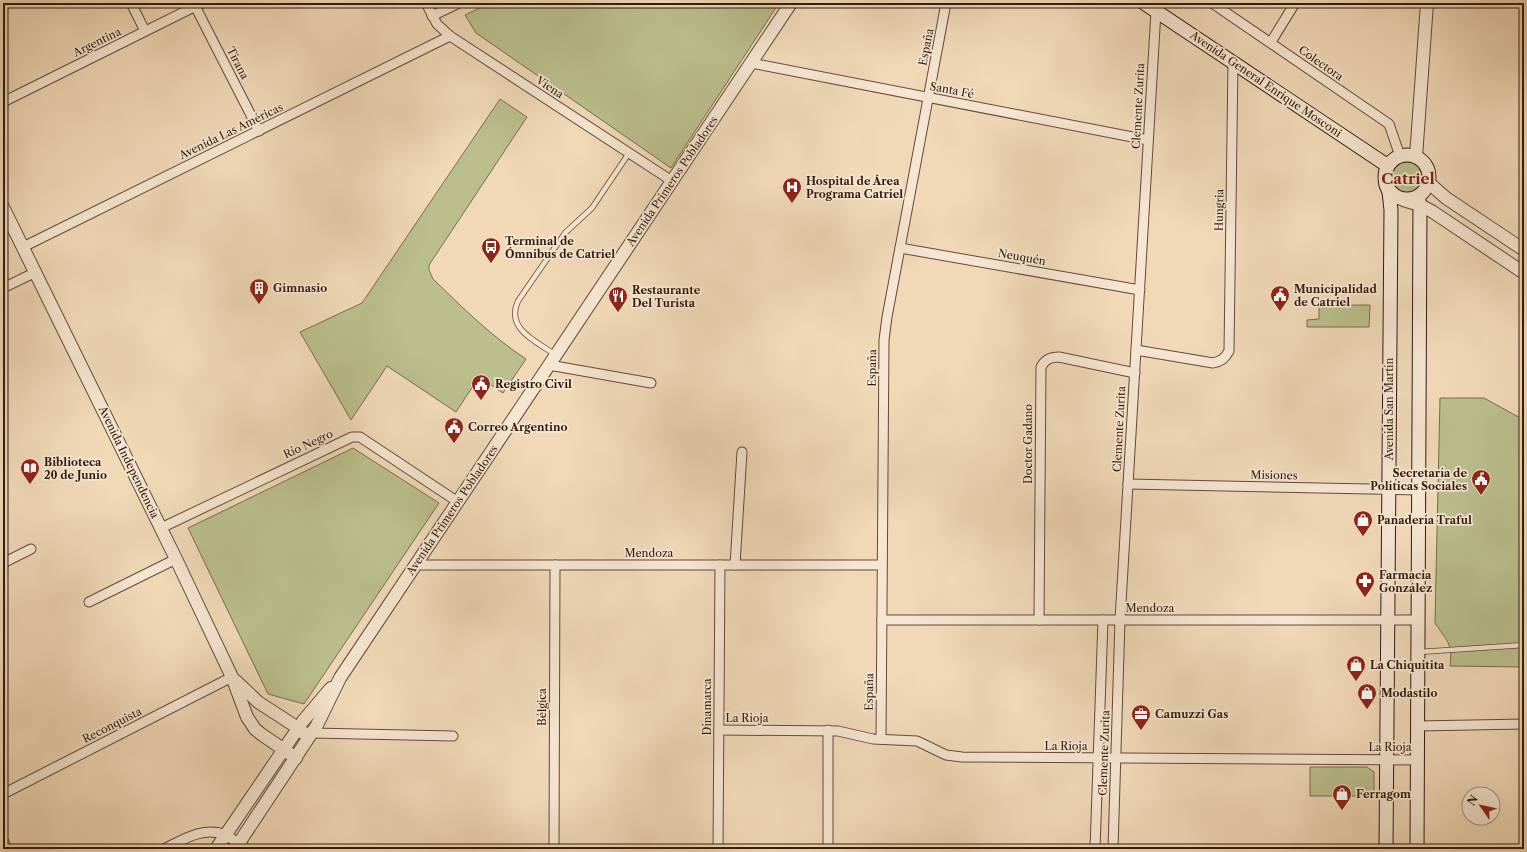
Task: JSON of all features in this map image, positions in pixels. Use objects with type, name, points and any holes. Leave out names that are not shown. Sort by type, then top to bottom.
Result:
[{"type":"main road","name":"Avenida General Enrique Mosconi","points":[[1144,3],[1158,7],[1232,62],[1388,166]]},
{"type":"main road","points":[[1388,166],[1395,158],[1410,155],[1416,157],[1426,166],[1429,172],[1429,183],[1419,201],[1417,849]]},
{"type":"main road","name":"Avenida San Martín","points":[[1386,849],[1390,210],[1389,192],[1385,179],[1388,166]]},
{"type":"main road","points":[[1386,185],[1390,192],[1396,197],[1403,200],[1419,201]]},
{"type":"street","points":[[131,3],[145,31]]},
{"type":"street","name":"Viena","points":[[426,3],[432,16],[441,28],[450,36],[672,181]]},
{"type":"street","points":[[432,16],[459,3]]},
{"type":"street","name":"Avenida Primeros Pobladores","points":[[216,849],[298,728],[340,678],[792,3]]},
{"type":"street","name":"España","points":[[881,739],[884,340],[887,317],[946,3]]},
{"type":"street","name":"Colectora","points":[[1212,3],[1389,124],[1400,156]]},
{"type":"street","points":[[1271,42],[1295,3]]},
{"type":"street","points":[[1416,157],[1427,3]]},
{"type":"street","name":"Argentina","points":[[3,102],[198,5]]},
{"type":"street","name":"Tirana","points":[[198,5],[259,130]]},
{"type":"street","name":"Clemente Zurita","points":[[1112,849],[1120,620],[1148,140],[1158,7]]},
{"type":"street","name":"Avenida Las Américas","points":[[24,247],[450,36]]},
{"type":"street","name":"Hungria","points":[[1136,350],[1213,363],[1226,357],[1230,344],[1232,62]]},
{"type":"street","name":"Santa Fé","points":[[752,63],[1148,140]]},
{"type":"street","points":[[1429,183],[1446,198],[1524,250]]},
{"type":"street","points":[[1419,201],[1524,274]]},
{"type":"street","name":"Avenida Independencia","points":[[3,207],[176,558],[232,677],[243,709],[250,723],[261,734],[296,758]]},
{"type":"street","name":"Neuquén","points":[[900,248],[1140,290]]},
{"type":"street","points":[[3,288],[36,272]]},
{"type":"street","name":"Doctor Gadano","points":[[1039,620],[1042,367],[1044,362],[1049,359],[1059,357],[1135,373]]},
{"type":"street","points":[[553,360],[651,383]]},
{"type":"street","name":"Río Negro","points":[[161,528],[352,436],[360,437],[458,502]]},
{"type":"street","points":[[735,565],[742,452]]},
{"type":"street","name":"Misiones","points":[[1128,484],[1418,490]]},
{"type":"street","points":[[3,563],[31,549]]},
{"type":"street","points":[[90,602],[176,558]]},
{"type":"street","name":"Mendoza","points":[[416,565],[882,565]]},
{"type":"street","name":"Bélgica","points":[[554,849],[555,565]]},
{"type":"street","name":"Dinamarca","points":[[718,849],[720,565]]},
{"type":"street","name":"Mendoza","points":[[882,620],[1417,620]]},
{"type":"street","name":"Clemente Zurita","points":[[1096,849],[1103,620]]},
{"type":"street","name":"Avenida Independencia","points":[[232,677],[258,702],[298,728],[309,738]]},
{"type":"street","name":"Reconquista","points":[[3,794],[232,677]]},
{"type":"street","name":"Avenida Primeros Pobladores","points":[[240,847],[309,738],[340,678]]},
{"type":"street","name":"La Rioja","points":[[1418,726],[1524,724]]},
{"type":"street","name":"La Rioja","points":[[719,730],[828,730],[846,732],[866,738],[918,741],[946,755],[954,757],[1418,760]]},
{"type":"street","points":[[828,730],[828,849]]},
{"type":"street","points":[[309,738],[453,736]]},
{"type":"street","points":[[164,849],[194,834],[207,832],[226,835],[240,847]]},
{"type":"street","points":[[3,840],[7,849]]},
{"type":"lane","points":[[553,360],[519,328],[516,321],[515,308],[518,301],[565,233],[592,208],[629,153]]},
{"type":"lane","points":[[1417,652],[1524,644]]},
{"type":"green space","points":[[490,3],[779,3],[671,168],[476,33],[465,15]]},
{"type":"green space","points":[[500,99],[527,117],[429,265],[429,270],[433,279],[466,311],[501,341],[526,359],[503,393],[479,377],[456,412],[387,366],[351,420],[300,332],[362,303]]},
{"type":"green space","points":[[1407,162],[1418,167],[1423,178],[1418,189],[1407,194],[1396,189],[1391,178],[1396,167]]},
{"type":"green space","points":[[1319,305],[1370,305],[1369,327],[1307,327],[1307,320],[1319,319]]},
{"type":"green space","points":[[1440,398],[1484,398],[1524,420],[1524,655],[1522,655],[1522,667],[1450,666],[1450,647],[1435,623]]},
{"type":"green space","points":[[353,448],[439,503],[304,704],[268,694],[188,528]]},
{"type":"green space","points":[[1310,767],[1367,767],[1374,772],[1374,796],[1310,796]]},
{"type":"place","name":"Hospital de Área Programa Catriel","points":[[792,204]]},
{"type":"place","name":"Terminal de Ómnibus de Catriel","points":[[491,264]]},
{"type":"place","name":"Gimnasio","points":[[259,305]]},
{"type":"place","name":"Municipalidad de Catriel","points":[[1280,312]]},
{"type":"place","name":"Restaurante Del Turista","points":[[618,313]]},
{"type":"place","name":"Registro Civil","points":[[481,401]]},
{"type":"place","name":"Correo Argentino","points":[[454,444]]},
{"type":"place","name":"Biblioteca 20 de Junio","points":[[30,485]]},
{"type":"place","name":"Secretaría de Políticas Sociales","points":[[1481,496]]},
{"type":"place","name":"Panadería Traful","points":[[1363,537]]},
{"type":"place","name":"Farmacia González","points":[[1365,598]]},
{"type":"place","name":"La Chiquitita","points":[[1356,682]]},
{"type":"place","name":"Modastilo","points":[[1367,710]]},
{"type":"place","name":"Camuzzi Gas","points":[[1141,731]]},
{"type":"place","name":"Ferragom","points":[[1342,811]]},
{"type":"district","name":"Catriel","points":[[1408,178]]}]
